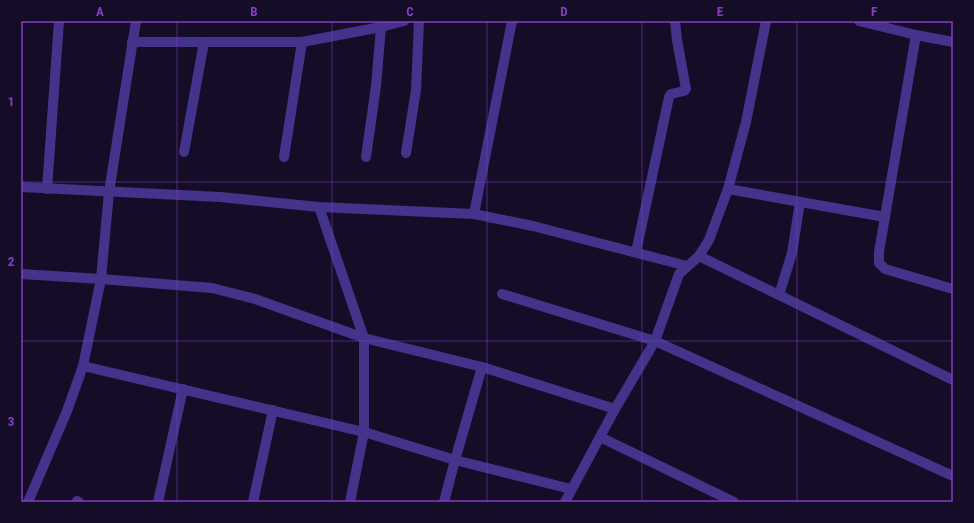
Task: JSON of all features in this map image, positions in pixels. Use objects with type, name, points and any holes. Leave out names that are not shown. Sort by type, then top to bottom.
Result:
[{"type":"street","points":[[47,189],[60,21]]},
{"type":"street","points":[[28,502],[67,411],[83,366],[101,279],[109,192],[136,21]]},
{"type":"street","points":[[132,42],[302,42],[381,27],[404,21]]},
{"type":"street","points":[[406,153],[416,90],[419,21]]},
{"type":"street","points":[[474,214],[512,21]]},
{"type":"street","points":[[636,252],[669,97],[671,94],[684,91],[686,89],[676,21]]},
{"type":"street","points":[[564,502],[615,409],[655,341],[679,274],[699,256],[709,240],[728,189],[746,122],[766,21]]},
{"type":"street","points":[[859,21],[916,35],[953,42]]},
{"type":"street","points":[[366,157],[376,86],[381,27]]},
{"type":"street","points":[[916,35],[879,252],[879,263],[885,269],[953,289]]},
{"type":"street","points":[[184,152],[204,42]]},
{"type":"street","points":[[284,157],[302,42]]},
{"type":"street","points":[[21,187],[220,197],[319,207],[474,214],[533,226],[687,266]]},
{"type":"street","points":[[728,189],[885,217]]},
{"type":"street","points":[[779,295],[792,253],[800,202]]},
{"type":"street","points":[[319,207],[364,338],[364,432],[350,502]]},
{"type":"street","points":[[699,256],[953,380]]},
{"type":"street","points":[[21,274],[212,288],[255,299],[364,338],[482,366],[615,409]]},
{"type":"street","points":[[502,294],[655,341],[953,476]]},
{"type":"street","points":[[83,366],[364,432],[455,460],[571,489]]},
{"type":"street","points":[[444,502],[482,366]]},
{"type":"street","points":[[158,502],[183,389]]},
{"type":"street","points":[[252,502],[272,410]]},
{"type":"street","points":[[600,438],[734,502]]}]
